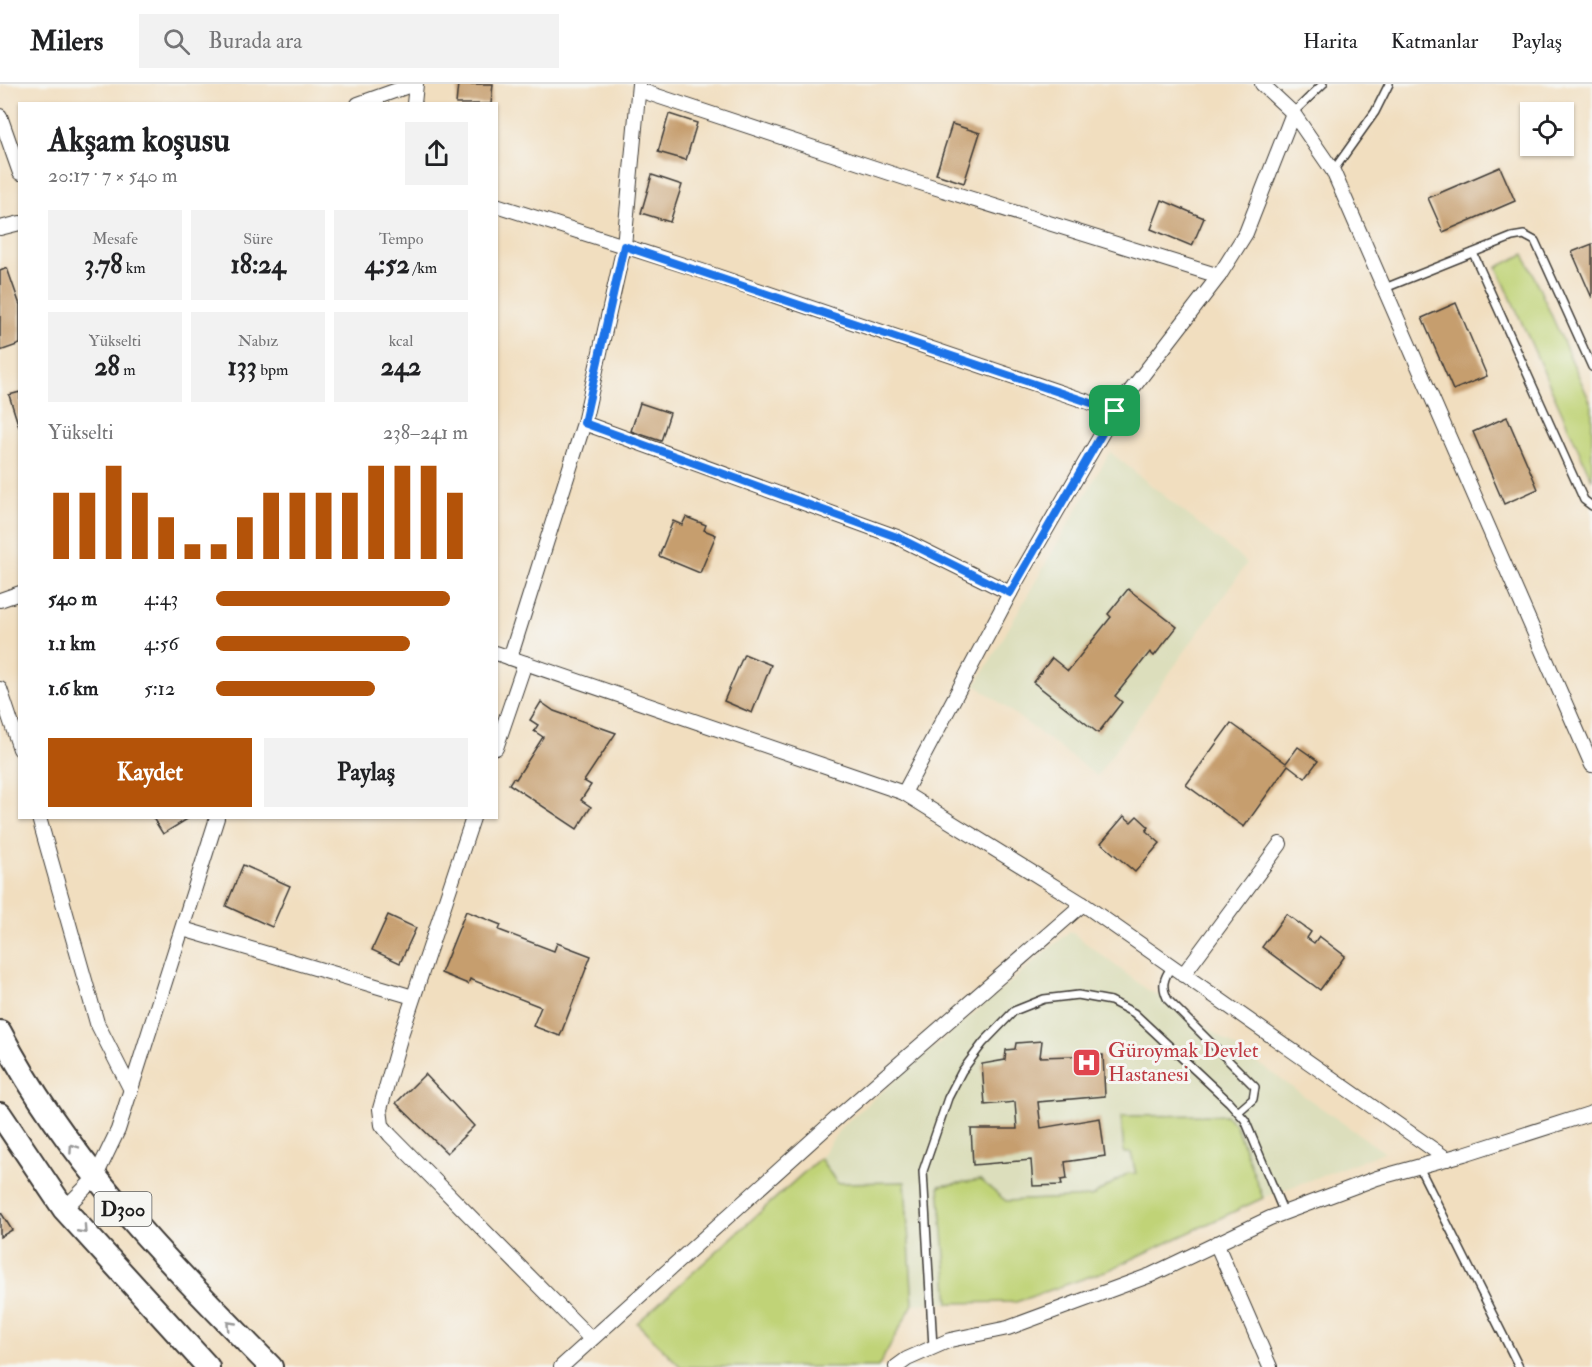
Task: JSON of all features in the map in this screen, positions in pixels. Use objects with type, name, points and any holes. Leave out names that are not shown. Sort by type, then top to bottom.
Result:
[{"type":"highway","name":"D300","points":[[0,1032],[26,1082],[95,1178],[209,1304],[271,1367]]},
{"type":"highway","name":"D300","points":[[0,1114],[64,1209],[208,1367]]},
{"type":"street","points":[[364,102],[415,84],[414,102]]},
{"type":"street","points":[[1262,84],[1293,113],[1333,171],[1592,765]]},
{"type":"street","points":[[1219,276],[900,176],[639,87],[624,246],[584,423],[503,655],[904,793],[1083,904],[1447,1159]]},
{"type":"street","points":[[904,793],[1010,593],[1115,411],[1219,276],[1246,233],[1293,113]]},
{"type":"street","points":[[0,116],[18,167]]},
{"type":"street","points":[[498,207],[624,246],[1115,411]]},
{"type":"street","points":[[0,228],[18,224]]},
{"type":"street","points":[[584,423],[897,537],[1010,593]]},
{"type":"street","points":[[0,600],[18,594]]},
{"type":"street","points":[[498,742],[525,663]]},
{"type":"street","points":[[0,689],[18,743]]},
{"type":"street","points":[[39,819],[97,1023],[131,1090]]},
{"type":"street","points":[[64,1209],[95,1178],[118,1130],[217,819]]},
{"type":"street","points":[[473,819],[413,997],[380,1108],[382,1125],[591,1339]]},
{"type":"street","points":[[1178,971],[1280,844]]},
{"type":"street","points":[[561,1367],[829,1125],[1083,904]]},
{"type":"street","points":[[183,929],[413,997]]},
{"type":"street","points":[[896,1367],[907,1359],[950,1340],[1008,1328],[1151,1275],[1284,1213],[1377,1179],[1592,1113]]},
{"type":"street","points":[[1216,1244],[1270,1367]]},
{"type":"lane","points":[[1293,113],[1323,84]]},
{"type":"lane","points":[[1333,171],[1375,112],[1389,84]]},
{"type":"lane","points":[[1384,288],[1512,237],[1524,235],[1535,241],[1592,366]]},
{"type":"lane","points":[[1473,253],[1584,500],[1592,506]]},
{"type":"lane","points":[[1178,971],[1164,977],[1163,986],[1168,1000],[1255,1088],[1253,1098],[1238,1112]]},
{"type":"lane","points":[[933,1347],[923,1171],[948,1098],[962,1071],[983,1043],[1014,1011],[1044,999],[1078,995],[1111,1001],[1134,1013],[1245,1120],[1284,1213]]},
{"type":"lane","points":[[1419,1167],[1520,1367]]},
{"type":"shaded area","points":[[1110,452],[1247,563],[1097,776],[976,685]]},
{"type":"shaded area","name":"Güroymak Devlet Hastanesi","points":[[1070,931],[1149,991],[1167,999],[1384,1152],[1241,1206],[1111,1269],[1016,1302],[913,1304],[905,1183],[837,1183],[820,1158],[842,1126]]},
{"type":"green space","points":[[1524,254],[1592,406],[1592,480],[1497,267]]},
{"type":"green space","points":[[1226,1115],[1235,1124],[1263,1198],[1111,1269],[1016,1302],[949,1303],[939,1186],[980,1180],[1006,1201],[1091,1197],[1128,1173],[1136,1174],[1131,1153],[1124,1153],[1121,1116]]},
{"type":"green space","points":[[820,1158],[837,1183],[905,1182],[913,1304],[878,1367],[681,1367],[637,1323]]},
{"type":"building","points":[[458,84],[493,84],[491,102],[456,102]]},
{"type":"building","points":[[669,114],[697,123],[686,160],[658,152]]},
{"type":"building","points":[[952,124],[980,133],[964,183],[936,174]]},
{"type":"building","points":[[1500,167],[1515,201],[1443,232],[1428,198]]},
{"type":"building","points":[[652,175],[682,185],[670,222],[641,213]]},
{"type":"building","points":[[1162,200],[1204,218],[1192,246],[1151,229]]},
{"type":"building","points":[[1592,244],[1592,298],[1572,252]]},
{"type":"building","points":[[7,268],[18,299],[18,345],[0,351],[0,271]]},
{"type":"building","points":[[1456,303],[1487,376],[1453,390],[1422,318]]},
{"type":"building","points":[[18,393],[18,424],[9,395]]},
{"type":"building","points":[[640,403],[670,413],[661,441],[631,431]]},
{"type":"building","points":[[1507,417],[1538,489],[1504,504],[1473,432]]},
{"type":"building","points":[[686,517],[706,525],[704,530],[716,535],[700,573],[659,556],[673,521],[682,525]]},
{"type":"building","points":[[1128,589],[1177,627],[1154,656],[1150,652],[1115,696],[1122,702],[1098,733],[1033,682],[1052,658],[1068,671],[1111,617],[1108,614]]},
{"type":"building","points":[[744,654],[771,665],[752,713],[724,701]]},
{"type":"building","points":[[541,702],[554,711],[616,733],[584,781],[591,785],[581,800],[591,807],[577,829],[509,784],[513,778],[516,779],[543,737],[534,731],[538,725],[530,720]]},
{"type":"building","points":[[1231,723],[1286,763],[1298,747],[1318,761],[1305,778],[1288,765],[1244,827],[1186,785]]},
{"type":"building","points":[[1124,816],[1131,822],[1137,816],[1149,827],[1146,831],[1160,843],[1135,872],[1101,843]]},
{"type":"building","points":[[154,819],[187,819],[163,834]]},
{"type":"building","points":[[243,865],[290,886],[272,927],[226,906]]},
{"type":"building","points":[[466,911],[501,925],[499,930],[554,951],[557,943],[591,956],[560,1036],[533,1026],[541,1007],[470,979],[468,984],[441,973]]},
{"type":"building","points":[[1286,914],[1311,932],[1307,938],[1314,943],[1319,936],[1345,956],[1320,990],[1262,947]]},
{"type":"building","points":[[388,915],[416,928],[400,963],[372,950]]},
{"type":"building","points":[[1042,1041],[1040,1057],[1103,1055],[1105,1096],[1038,1102],[1041,1128],[1100,1118],[1105,1156],[1065,1162],[1067,1179],[1061,1180],[1062,1185],[1033,1186],[1031,1160],[973,1165],[971,1129],[1017,1129],[1015,1102],[985,1105],[982,1064],[1005,1060],[1006,1050],[1015,1049],[1016,1043]]},
{"type":"building","points":[[425,1074],[474,1126],[447,1153],[396,1103]]},
{"type":"building","points":[[0,1211],[12,1230],[0,1237]]},
{"type":"place","name":"Güroymak Devlet Hastanesi","points":[[1087,1062]]},
{"type":"route","points":[[624,246],[1115,411],[1010,593],[897,537],[584,423],[624,246]]}]
